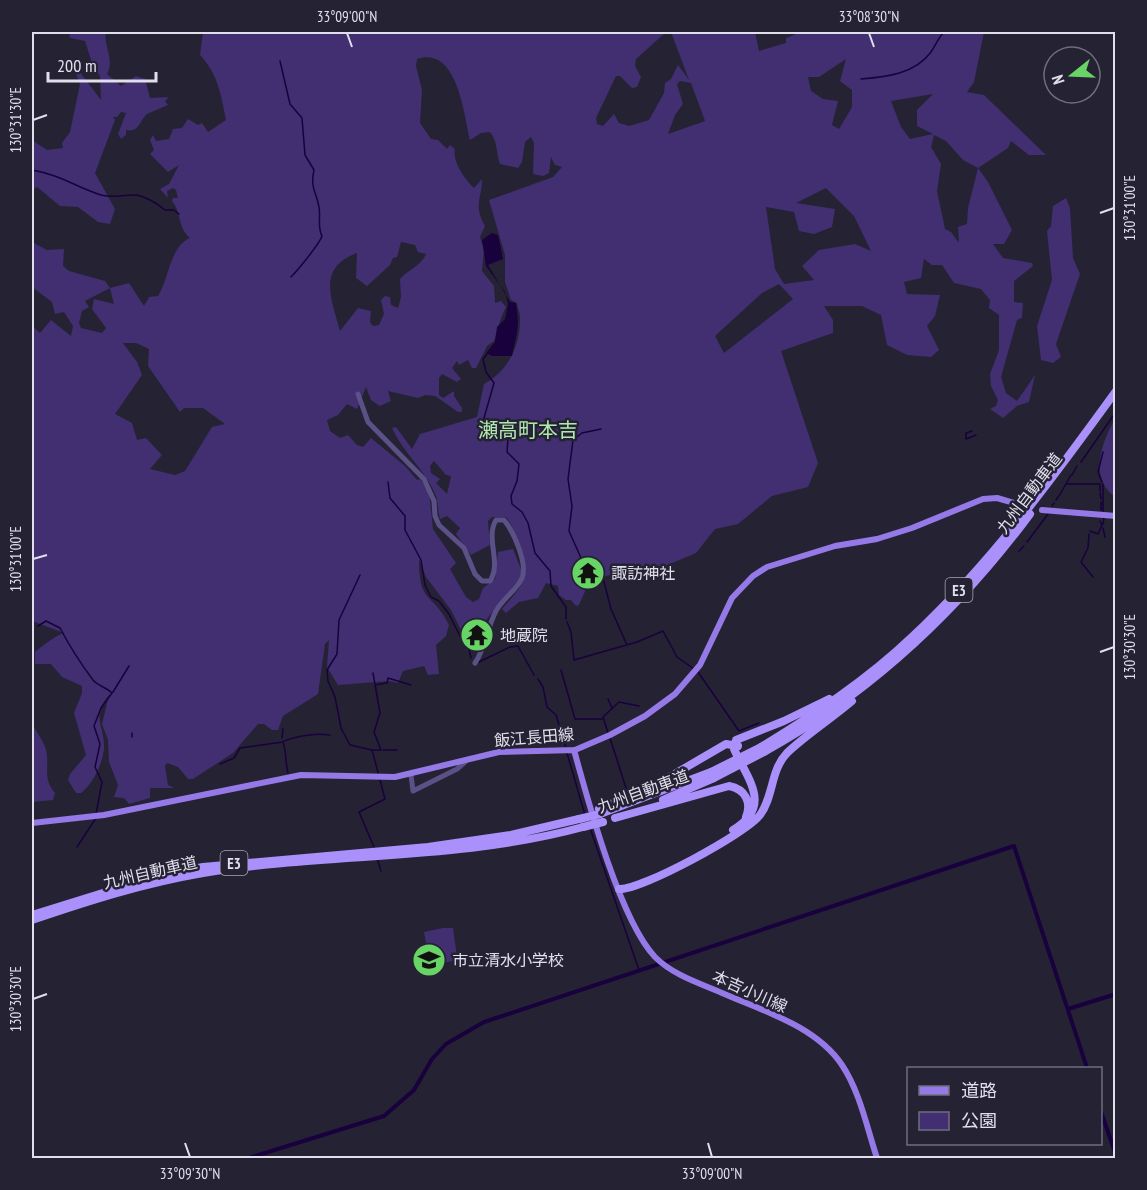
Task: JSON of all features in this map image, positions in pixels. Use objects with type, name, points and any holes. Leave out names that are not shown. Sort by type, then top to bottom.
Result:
[{"type":"highway","name":"九州自動車道","points":[[762,749],[842,694],[911,639],[975,573],[1030,506],[1116,392]]},
{"type":"highway","name":"九州自動車道","points":[[600,815],[615,818],[713,775],[762,749],[830,712],[915,644],[981,578],[1116,399]]},
{"type":"highway","points":[[619,889],[688,857],[744,826],[765,808],[776,768],[786,754],[844,708],[915,644]]},
{"type":"highway","points":[[744,826],[752,815],[755,796],[734,745],[736,740],[842,694]]},
{"type":"highway","points":[[600,815],[726,744],[734,745]]},
{"type":"highway","name":"九州自動車道","points":[[32,915],[100,894],[203,867],[513,842],[600,815],[713,775]]},
{"type":"highway","points":[[615,818],[729,786],[743,792],[747,800],[749,810],[744,826]]},
{"type":"highway","name":"九州自動車道","points":[[393,852],[499,837],[580,821]]},
{"type":"highway","name":"九州自動車道","points":[[32,920],[57,908]]},
{"type":"main road","name":"飯江長田線","points":[[32,823],[104,815],[301,775],[371,778],[411,775],[514,750],[574,750],[610,735],[645,716],[675,694],[700,665],[732,598],[752,577],[767,567],[835,546],[877,539],[912,528],[983,499],[997,498],[1024,506]]},
{"type":"main road","points":[[1042,510],[1116,516]]},
{"type":"main road","name":"本吉小川線","points":[[574,750],[619,889],[634,927],[656,958],[683,976],[795,1025],[826,1046],[843,1066],[850,1079],[877,1158]]},
{"type":"street","points":[[358,394],[368,422],[424,479],[434,501],[435,516],[439,525],[464,548],[475,574],[482,581],[490,581],[494,571],[492,530],[496,520],[504,520],[513,536],[524,571],[522,579],[498,608],[486,644],[475,663]]},
{"type":"street","points":[[411,775],[413,791],[457,769],[465,762]]},
{"type":"green space","points":[[69,32],[106,32],[110,63],[107,74],[121,86],[136,76],[145,79],[150,98],[169,97],[165,101],[168,105],[147,114],[137,128],[126,130],[126,135],[121,139],[118,134],[126,113],[121,112],[117,117],[113,117],[115,120],[95,173],[115,209],[110,224],[98,222],[78,207],[60,206],[37,187],[32,190],[32,140],[47,150],[63,148],[62,143],[70,132],[80,84],[70,59],[101,100],[100,76],[93,66],[85,41],[70,38]]},
{"type":"green space","points":[[203,32],[666,32],[636,59],[635,66],[641,77],[637,87],[632,88],[620,76],[616,76],[596,118],[597,124],[603,126],[614,114],[619,123],[629,126],[649,120],[664,93],[665,83],[671,79],[678,65],[689,80],[671,32],[755,32],[759,51],[786,43],[786,38],[801,32],[984,32],[974,82],[967,92],[984,95],[1046,155],[1029,155],[1011,141],[1008,148],[978,168],[988,182],[1012,230],[1004,244],[993,244],[1003,258],[1032,263],[1033,266],[1014,281],[1014,302],[1023,303],[1022,318],[1017,320],[1001,377],[1006,393],[1017,401],[1035,375],[1029,402],[1017,406],[1003,418],[990,409],[996,406],[998,400],[991,386],[990,374],[999,350],[999,315],[989,308],[990,300],[981,289],[954,283],[942,265],[932,265],[924,259],[921,278],[904,282],[907,294],[940,295],[935,316],[927,326],[939,350],[931,357],[907,355],[887,345],[881,315],[862,306],[824,306],[833,320],[833,333],[781,351],[818,463],[808,487],[772,496],[738,524],[715,529],[696,553],[658,569],[618,573],[590,580],[579,605],[576,606],[571,600],[566,600],[559,595],[558,586],[546,583],[538,598],[519,602],[506,613],[502,609],[520,587],[525,574],[523,558],[508,520],[506,517],[492,517],[488,521],[490,545],[471,555],[456,534],[460,528],[447,516],[440,519],[432,487],[392,428],[396,427],[412,449],[420,434],[477,417],[484,384],[500,372],[512,356],[520,326],[517,303],[511,300],[505,282],[505,255],[489,200],[553,177],[562,167],[555,165],[551,157],[549,173],[543,176],[533,174],[534,143],[531,137],[525,142],[522,162],[518,168],[500,164],[496,144],[490,132],[481,133],[470,140],[461,99],[450,72],[441,62],[431,57],[417,59],[416,66],[422,90],[420,123],[431,139],[438,140],[447,149],[450,145],[455,149],[457,165],[474,188],[482,179],[479,213],[485,226],[480,237],[484,250],[482,271],[494,286],[495,303],[501,301],[506,307],[494,341],[487,346],[476,368],[472,368],[468,360],[459,365],[457,361],[452,368],[461,379],[457,382],[442,374],[439,378],[439,395],[443,398],[454,391],[462,412],[458,412],[435,396],[425,395],[418,398],[388,391],[391,401],[380,406],[371,400],[366,387],[357,409],[347,404],[338,415],[327,420],[330,431],[340,438],[348,435],[357,445],[363,447],[371,438],[405,466],[417,480],[420,479],[429,491],[433,529],[456,563],[450,569],[466,597],[473,602],[479,599],[483,588],[495,579],[498,552],[513,549],[522,572],[519,579],[486,620],[462,632],[451,610],[426,577],[419,559],[421,584],[424,591],[449,625],[446,636],[436,645],[439,674],[428,675],[424,666],[403,671],[398,683],[389,681],[338,685],[327,667],[329,640],[325,644],[318,694],[283,716],[278,730],[258,724],[233,753],[193,779],[188,779],[178,767],[167,763],[165,766],[168,785],[174,788],[150,788],[150,798],[129,804],[124,798],[114,797],[118,785],[109,762],[108,740],[102,724],[109,695],[103,702],[99,715],[104,740],[102,760],[90,784],[81,793],[76,793],[68,780],[70,774],[86,755],[74,713],[82,693],[82,686],[62,677],[51,664],[35,664],[35,652],[64,633],[32,621],[32,326],[40,333],[51,320],[71,336],[73,326],[64,312],[55,314],[52,302],[32,287],[32,242],[47,250],[64,249],[63,266],[69,271],[105,281],[110,288],[129,283],[144,306],[149,297],[158,296],[174,255],[183,242],[190,238],[183,229],[172,201],[173,198],[178,198],[176,190],[173,188],[167,191],[168,198],[160,189],[169,184],[179,165],[168,172],[150,154],[154,150],[150,140],[153,135],[156,141],[169,139],[173,129],[182,128],[188,119],[198,125],[202,123],[208,132],[226,120],[215,77],[200,55]],"holes":[[[846,59],[840,81],[852,90],[852,107],[839,129],[832,125],[838,101],[823,99],[811,91],[808,77],[819,77]],[[680,81],[691,83],[705,121],[668,134],[675,115],[683,104],[677,84]],[[933,94],[917,110],[917,126],[933,134],[910,139],[901,127],[891,101]],[[934,135],[946,141],[963,160],[978,168],[968,208],[967,224],[958,227],[959,243],[951,232],[945,229],[937,191],[941,164],[931,147]],[[826,188],[854,216],[871,251],[855,244],[819,250],[802,266],[814,280],[784,284],[775,269],[766,207],[794,212],[799,231],[814,234],[832,227],[835,209],[796,203]],[[401,242],[415,245],[418,252],[426,254],[400,279],[401,297],[398,308],[391,305],[390,297],[385,296],[381,300],[384,314],[379,325],[373,326],[370,322],[371,311],[358,308],[340,331],[330,286],[331,276],[336,267],[344,259],[357,253],[356,278],[367,286],[390,265],[393,258],[397,257]],[[779,284],[793,299],[724,353],[715,336],[762,293]],[[110,288],[114,304],[94,299],[92,309],[106,328],[102,333],[81,328],[79,323],[82,311],[89,307],[85,301]],[[123,343],[136,343],[149,349],[148,366],[180,412],[184,408],[203,408],[225,424],[212,427],[185,471],[175,475],[150,469],[162,455],[146,438],[137,440],[132,423],[115,414],[142,375],[137,362]],[[434,461],[446,475],[451,476],[447,494],[436,483],[440,479],[431,473],[430,466]]]},
{"type":"green space","points":[[1066,198],[1070,208],[1073,258],[1080,274],[1056,344],[1061,357],[1053,363],[1041,360],[1037,326],[1052,280],[1047,231],[1051,226],[1053,206]]},
{"type":"green space","points":[[1115,419],[1115,497],[1102,480],[1100,460],[1105,439]]},
{"type":"green space","points":[[32,724],[46,750],[47,777],[55,793],[53,800],[32,802]]},
{"type":"green space","points":[[453,928],[457,957],[452,961],[435,965],[429,961],[424,932]]},
{"type":"shaded area","points":[[492,233],[498,235],[503,259],[488,265],[500,285],[486,266],[482,240]]},
{"type":"shaded area","points":[[506,295],[510,302],[516,303],[518,318],[512,356],[492,356],[486,353],[495,342],[497,327],[505,319],[508,304]]},
{"type":"waterway","points":[[861,79],[899,73],[917,65],[931,52],[944,32]]},
{"type":"waterway","points":[[280,61],[290,104],[302,118],[305,155],[314,170],[313,186],[319,207],[322,236],[291,277]]},
{"type":"waterway","points":[[32,170],[52,175],[101,195],[142,196],[165,210],[174,210],[179,214]]},
{"type":"waterway","points":[[487,354],[483,359],[486,372],[494,383],[482,425],[488,430],[504,424],[508,439],[507,452],[519,464],[517,481],[511,496],[512,504],[522,512],[528,523],[535,553],[550,571],[551,586],[566,607],[566,619]]},
{"type":"waterway","points":[[1081,462],[1113,416]]},
{"type":"waterway","points":[[601,429],[582,433],[573,440],[568,479],[572,506],[569,531],[581,558],[588,562],[594,574],[599,573],[603,578],[611,609],[627,645]]},
{"type":"waterway","points":[[972,431],[966,433],[966,439],[976,435]]},
{"type":"waterway","points":[[1102,482],[1098,472],[1103,452]]},
{"type":"waterway","points":[[1072,475],[1077,466]]},
{"type":"waterway","points":[[1059,496],[1071,475]]},
{"type":"waterway","points":[[388,482],[390,498],[405,516],[405,530],[421,560],[425,585],[431,597],[439,601],[449,614],[460,636],[467,642],[471,658]]},
{"type":"waterway","points":[[1067,484],[1100,484],[1100,491]]},
{"type":"waterway","points":[[1103,484],[1103,511]]},
{"type":"waterway","points":[[1100,493],[1101,499]]},
{"type":"waterway","points":[[1101,502],[1101,510]]},
{"type":"waterway","points":[[1027,542],[1048,514]]},
{"type":"waterway","points":[[1103,524],[1104,518]]},
{"type":"waterway","points":[[1090,531],[1098,534],[1102,525],[1100,521]]},
{"type":"waterway","points":[[1103,528],[1105,537]]},
{"type":"waterway","points":[[1089,534],[1088,548],[1081,562],[1093,577]]},
{"type":"waterway","points":[[1019,551],[1024,546]]},
{"type":"waterway","points":[[360,575],[339,620],[337,654],[327,670],[328,681],[335,697],[341,728],[350,745],[372,750],[379,776]]},
{"type":"waterway","points":[[38,626],[46,621],[60,628],[93,680],[112,693],[101,708],[94,726],[100,744],[95,767],[102,782],[96,814]]},
{"type":"waterway","points":[[567,622],[571,632],[574,660],[637,642],[663,631],[677,657],[694,669]]},
{"type":"waterway","points":[[479,662],[510,647],[518,646],[534,675]]},
{"type":"waterway","points":[[113,692],[129,666]]},
{"type":"waterway","points":[[561,670],[575,719],[604,719]]},
{"type":"waterway","points":[[698,672],[739,731],[759,723]]},
{"type":"waterway","points":[[373,673],[380,713],[374,732],[381,750],[373,750]]},
{"type":"waterway","points":[[375,685],[387,683],[388,678],[411,685]]},
{"type":"waterway","points":[[538,679],[543,687],[547,707],[556,715],[566,748]]},
{"type":"waterway","points":[[608,699],[612,708]]},
{"type":"waterway","points":[[608,733],[603,717],[619,702],[639,706]]},
{"type":"waterway","points":[[282,738],[283,729]]},
{"type":"waterway","points":[[284,741],[307,735],[330,735]]},
{"type":"waterway","points":[[610,738],[627,791]]},
{"type":"waterway","points":[[220,764],[234,758],[240,748],[283,742],[288,773]]},
{"type":"waterway","points":[[383,750],[397,750]]},
{"type":"waterway","points":[[567,753],[585,815]]},
{"type":"waterway","points":[[374,847],[359,812],[385,799],[380,780]]},
{"type":"waterway","points":[[77,847],[96,818]]},
{"type":"waterway","points":[[590,828],[639,970]]},
{"type":"waterway","points":[[249,1158],[384,1116],[414,1090],[432,1059],[446,1044],[484,1022],[1014,846],[1087,1067]]},
{"type":"waterway","points":[[377,858],[381,871]]},
{"type":"waterway","points":[[1068,1009],[1116,994]]},
{"type":"waterway","points":[[1102,1115],[1116,1155]]},
{"type":"place","name":"諏訪神社","points":[[588,573]]},
{"type":"place","name":"地蔵院","points":[[477,635]]},
{"type":"place","name":"市立清水小学校","points":[[429,960]]},
{"type":"district","name":"瀬高町本吉","points":[[528,430]]}]
